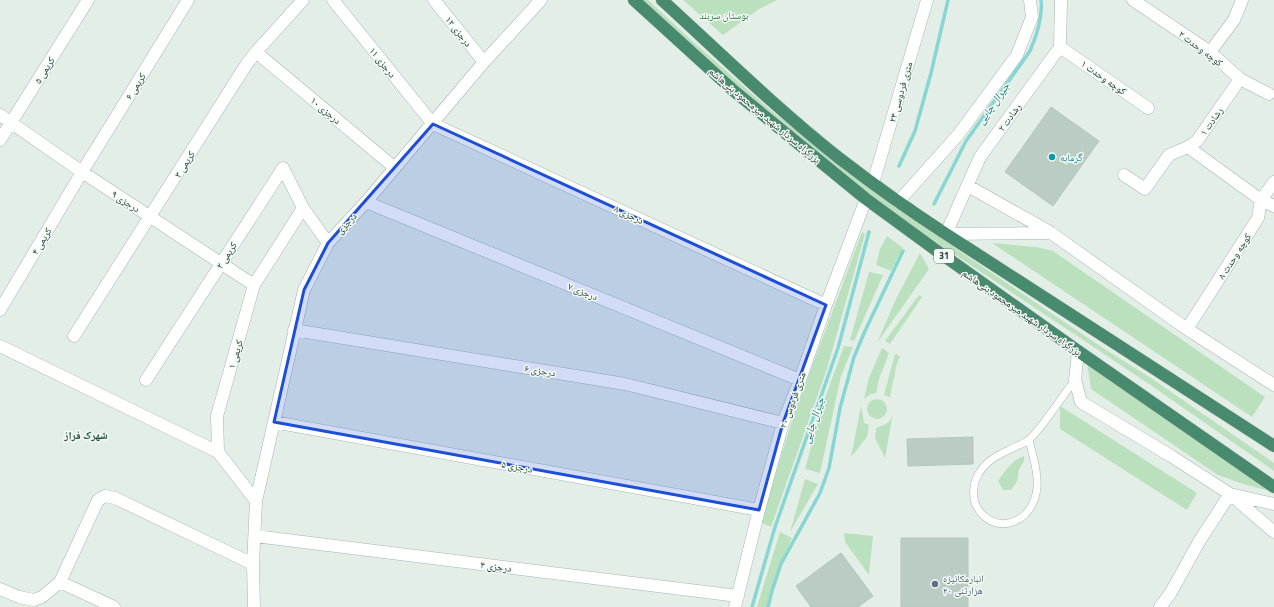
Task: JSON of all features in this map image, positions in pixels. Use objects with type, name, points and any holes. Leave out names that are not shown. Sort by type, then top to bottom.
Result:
[{"type":"highway","name":"بزرگراه سردار شهید میرمحمود بنی‌هاشم","points":[[634,0],[734,91],[866,199],[1078,351],[1274,487]]},
{"type":"highway","name":"بزرگراه سردار شهید میرمحمود بنی‌هاشم","points":[[662,0],[778,106],[839,157],[898,202],[1274,446]]},
{"type":"street","name":"کریمی ۵","points":[[0,140],[88,0]]},
{"type":"street","name":"کریمی ۶","points":[[82,172],[188,0]]},
{"type":"street","name":"کریمی ۳","points":[[74,336],[256,52],[303,0]]},
{"type":"street","name":"درجزی ۱۱","points":[[333,0],[433,124]]},
{"type":"street","name":"درجزی ۱۲","points":[[434,0],[484,62]]},
{"type":"street","name":"درجزی","points":[[254,607],[253,564],[256,501],[304,290],[328,243],[366,202],[484,62],[540,0]]},
{"type":"street","name":"۲۴ متری فردوسی","points":[[873,183],[927,0]]},
{"type":"street","points":[[898,202],[958,135],[1017,55],[1032,17],[1030,0]]},
{"type":"street","points":[[1060,47],[1061,0]]},
{"type":"street","name":"کوچه وحدت ۲","points":[[1133,0],[1210,52],[1240,79],[1269,94]]},
{"type":"street","points":[[1210,52],[1234,20],[1242,0]]},
{"type":"street","name":"کوچه وحدت ۱","points":[[1060,47],[1148,108]]},
{"type":"street","name":"رشادت ۲","points":[[946,234],[980,157],[1060,47]]},
{"type":"street","name":"درجزی ۱۰","points":[[256,52],[395,168]]},
{"type":"street","name":"رشادت ۱","points":[[1124,175],[1145,189],[1169,155],[1188,147],[1197,141],[1240,79]]},
{"type":"street","name":"درجزی ۹","points":[[0,115],[82,172],[254,285]]},
{"type":"street","name":"درجزی ۸","points":[[433,124],[826,305]]},
{"type":"street","points":[[1188,147],[1261,200],[1274,206]]},
{"type":"street","name":"کریمی ۲","points":[[146,380],[283,168],[303,208]]},
{"type":"street","name":"کریمی ۴","points":[[0,310],[82,172]]},
{"type":"street","name":"کوچه وحدت ۸","points":[[1187,329],[1258,218],[1261,200],[1274,182]]},
{"type":"street","points":[[968,186],[1051,233],[1187,329],[1274,385]]},
{"type":"street","name":"۲۰ متری فردوس","points":[[736,601],[783,423],[866,199]]},
{"type":"street","name":"درجزی ۷","points":[[366,202],[800,380]]},
{"type":"street","points":[[303,208],[328,243]]},
{"type":"street","name":"کریمی ۱","points":[[218,452],[217,416],[254,285],[303,208]]},
{"type":"street","points":[[946,234],[1051,233]]},
{"type":"street","name":"درجزی ۶","points":[[294,330],[625,384],[783,423]]},
{"type":"street","points":[[0,346],[218,452],[256,501]]},
{"type":"street","points":[[1078,351],[1075,380],[1081,402],[1171,456],[1230,494],[1274,532]]},
{"type":"street","name":"درجزی ۵","points":[[274,422],[759,510]]},
{"type":"street","points":[[1230,494],[1274,504]]},
{"type":"street","points":[[1160,607],[1170,594],[1200,540],[1230,494]]},
{"type":"street","points":[[0,589],[19,597],[34,600],[42,597],[60,582],[98,500],[105,496],[115,498],[253,564]]},
{"type":"street","name":"درجزی ۴","points":[[255,536],[736,601]]},
{"type":"street","points":[[60,582],[114,607]]},
{"type":"lane","points":[[1029,440],[1036,473],[1036,494],[1030,508],[1019,521],[1005,524],[991,522],[981,513],[975,502],[974,484],[978,474],[990,460],[1029,440],[1075,380]]},
{"type":"highlighted area","points":[[433,124],[826,305],[783,423],[759,510],[274,422],[304,290],[328,243]]},
{"type":"green space","points":[[640,0],[648,0],[775,114],[906,215],[1103,348],[1151,378],[1274,463],[1274,471],[1149,384],[903,220],[868,194],[768,113]]},
{"type":"green space","name":"بوستان سربند","points":[[683,0],[777,0],[759,9],[723,35]]},
{"type":"green space","points":[[862,232],[865,234],[827,369],[771,527],[760,522],[794,415]]},
{"type":"green space","points":[[887,236],[903,248],[891,271],[876,265],[880,249]]},
{"type":"green space","points":[[992,243],[1036,247],[1053,251],[1265,397],[1252,417]]},
{"type":"green space","points":[[920,253],[929,269],[877,343],[896,299]]},
{"type":"green space","points":[[869,272],[883,275],[854,341],[850,340]]},
{"type":"green space","points":[[919,295],[922,297],[890,344],[885,341]]},
{"type":"green space","points":[[844,346],[853,347],[841,376],[820,473],[805,469],[822,406]]},
{"type":"green space","points":[[882,348],[889,353],[879,379],[876,393],[871,394],[864,399],[869,378]]},
{"type":"green space","points":[[895,354],[900,356],[896,367],[890,397],[884,395]]},
{"type":"green space","points":[[1086,356],[1274,492],[1243,484],[1218,475],[1091,389]]},
{"type":"green space","points":[[877,399],[884,402],[887,409],[884,416],[877,419],[870,416],[867,409],[870,402]]},
{"type":"green space","points":[[861,406],[864,423],[869,425],[867,437],[851,457]]},
{"type":"green space","points":[[1060,406],[1197,493],[1187,510],[1060,429]]},
{"type":"green space","points":[[892,415],[885,458],[875,438],[876,428],[889,422]]},
{"type":"green space","points":[[1024,456],[1024,461],[1019,469],[1017,481],[1011,490],[1003,490],[998,481],[1012,463]]},
{"type":"green space","points":[[805,479],[818,484],[790,532]]},
{"type":"green space","points":[[780,532],[792,538],[771,591],[768,607],[757,607]]},
{"type":"green space","points":[[844,533],[873,536],[869,575],[845,542]]},
{"type":"building","name":"گرمابه","points":[[1051,107],[1099,141],[1053,206],[1005,172]]},
{"type":"building","points":[[973,437],[973,464],[908,466],[907,439]]},
{"type":"building","points":[[901,538],[968,538],[968,607],[901,607]]},
{"type":"building","points":[[841,553],[873,596],[858,607],[811,607],[796,586]]},
{"type":"waterway","name":"جیرال چایی","points":[[899,166],[915,131],[931,73],[948,0]]},
{"type":"waterway","name":"جیرال چایی","points":[[934,204],[966,141],[1030,51],[1039,26],[1041,0]]},
{"type":"waterway","name":"جیرال چایی","points":[[752,607],[775,527],[838,348],[869,232]]},
{"type":"waterway","name":"جیرال چایی","points":[[768,607],[781,564],[820,493],[829,468],[840,408],[854,357],[903,251]]},
{"type":"place","name":"گرمابه","points":[[1052,157]]},
{"type":"place","name":"انبارمکانیزه ۲۰ هزارتنی","points":[[935,584]]},
{"type":"district","name":"شهرک فراز","points":[[86,435]]}]
